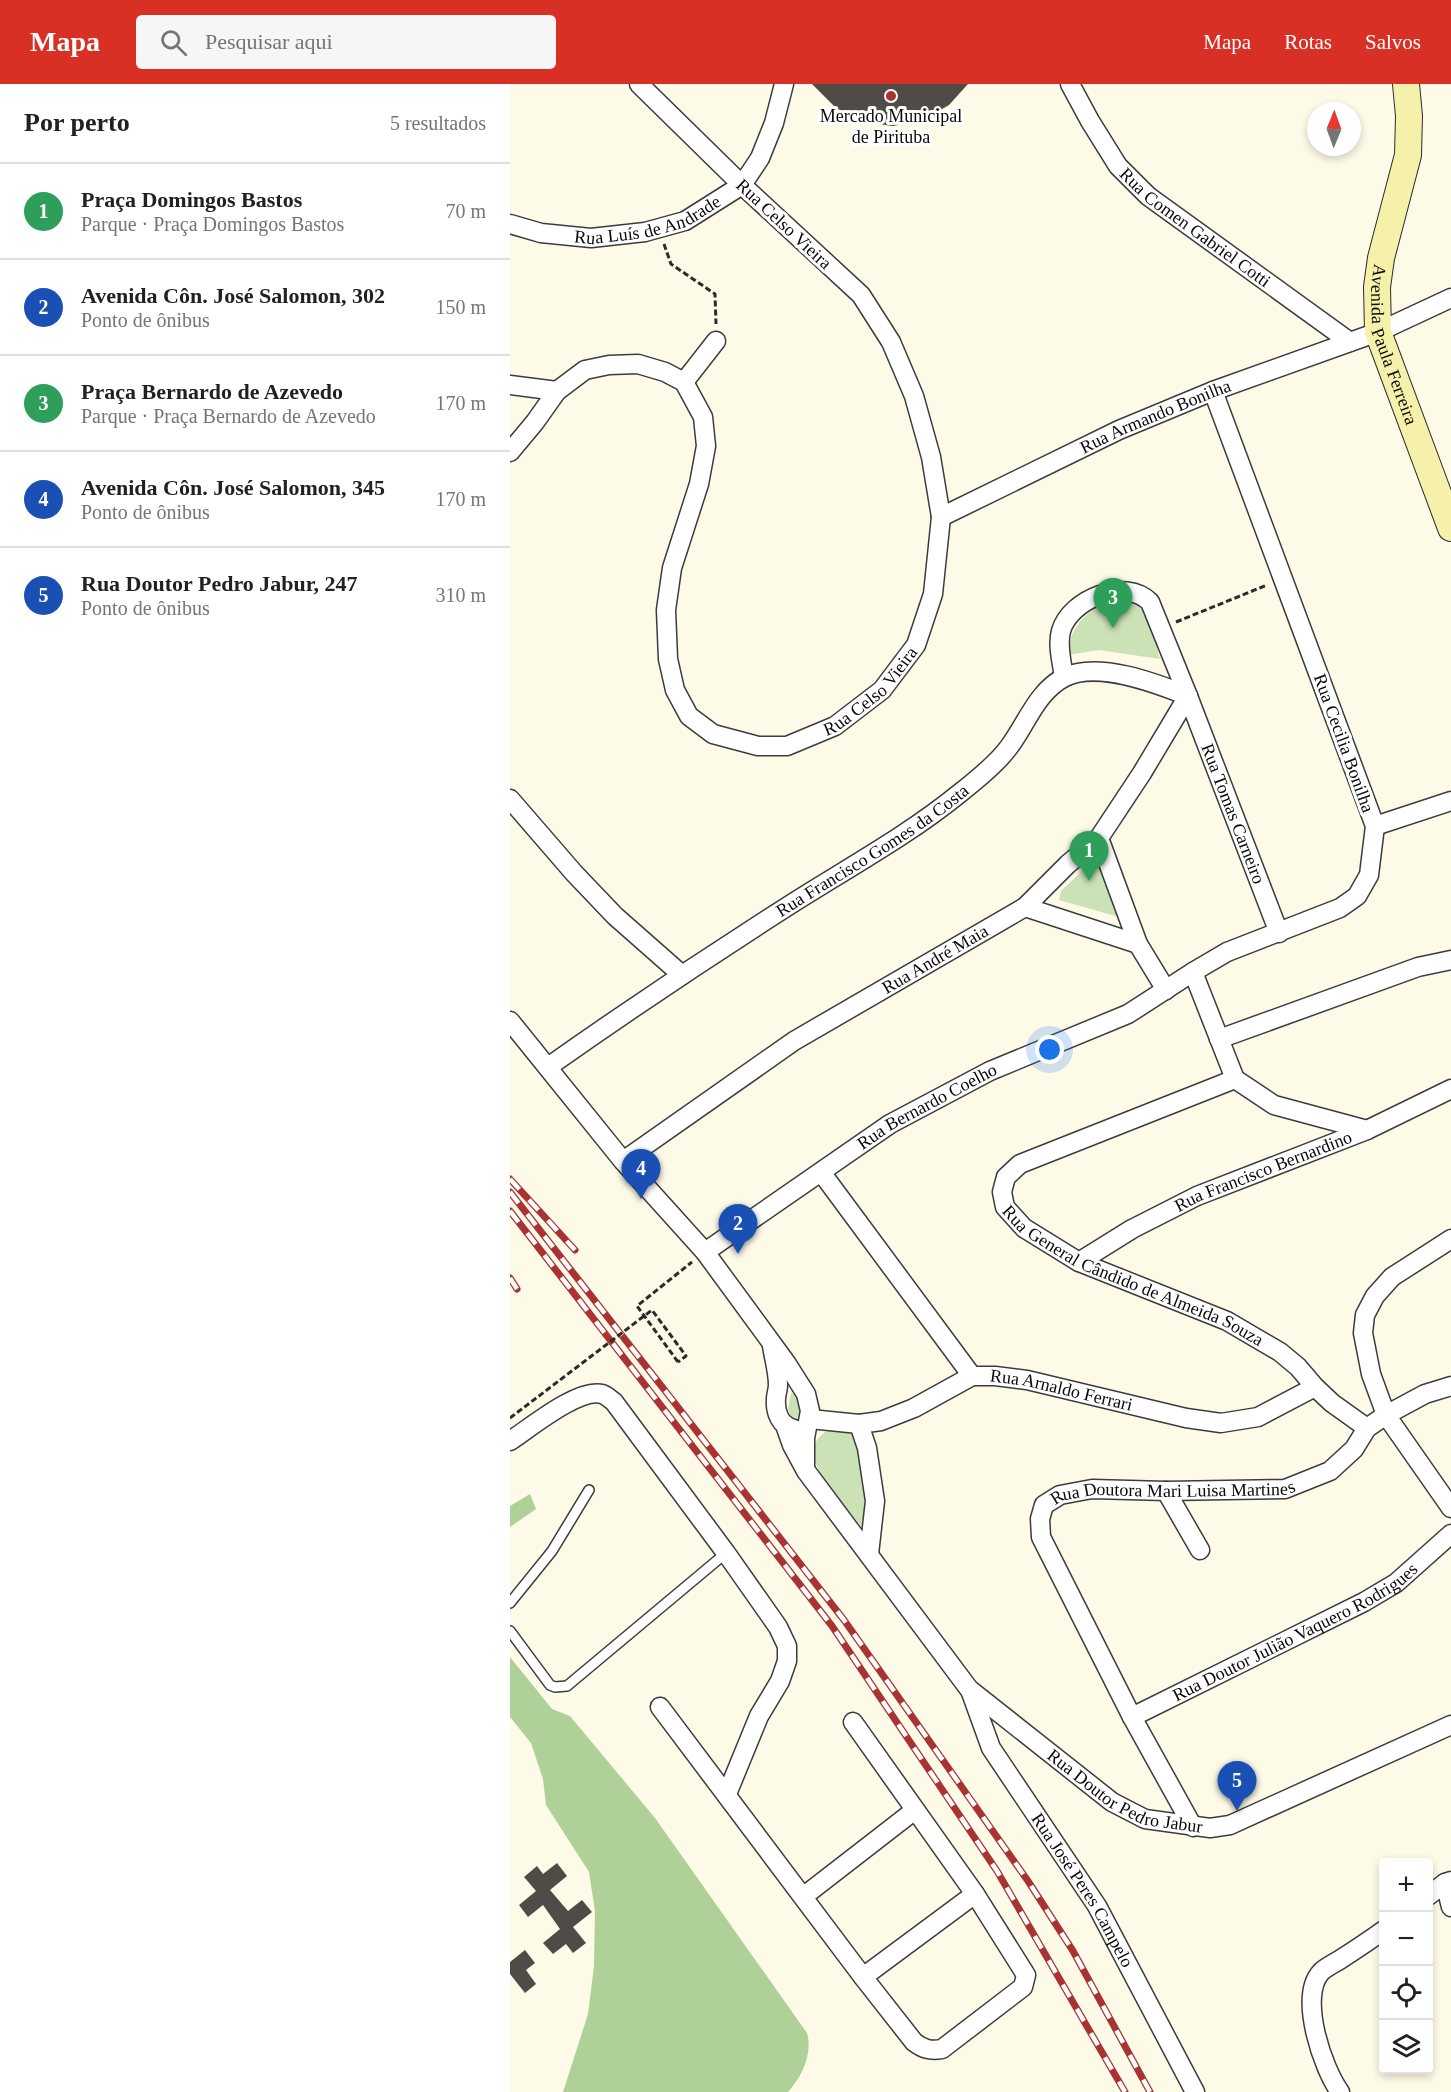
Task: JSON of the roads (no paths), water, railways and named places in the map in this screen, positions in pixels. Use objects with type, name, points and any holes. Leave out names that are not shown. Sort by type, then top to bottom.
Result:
[{"type":"main road","name":"Avenida Paula Ferreira","points":[[1406,84],[1409,116],[1408,155],[1381,258],[1377,288],[1378,332],[1451,528]]},
{"type":"street","name":"Rua Celso Vieira","points":[[639,84],[742,185],[861,296],[891,342],[914,396],[931,457],[941,517],[933,594],[916,645],[882,690],[835,726],[787,746],[758,746],[713,734],[689,716],[675,690],[668,658],[666,610],[672,568],[699,484],[706,446],[703,417],[684,382]]},
{"type":"street","name":"Rua Luís de Andrade","points":[[510,224],[541,233],[591,238],[645,232],[685,221],[742,185],[760,158],[774,123],[784,84]]},
{"type":"street","name":"Rua Comen Gabriel Cotti","points":[[1070,84],[1118,166],[1148,196],[1350,342]]},
{"type":"street","name":"Rua Armando Bonilha","points":[[941,517],[1119,430],[1213,391],[1378,332],[1451,298]]},
{"type":"street","points":[[510,453],[556,392],[585,370],[609,365],[638,364],[665,372],[684,382],[716,341]]},
{"type":"street","points":[[510,385],[556,392]]},
{"type":"street","name":"Rua Cecilia Bonilha","points":[[1166,990],[1227,952],[1340,908],[1357,896],[1369,875],[1375,826],[1213,391]]},
{"type":"street","name":"Rua Tomas Carneiro","points":[[1064,677],[1060,653],[1060,632],[1067,618],[1078,607],[1099,595],[1116,591],[1134,592],[1149,602],[1188,696],[1279,933]]},
{"type":"street","points":[[1064,677],[1078,672],[1119,674],[1188,696]]},
{"type":"street","name":"Rua Francisco Gomes da Costa","points":[[548,1067],[647,997],[902,835],[960,793],[1008,748],[1038,700],[1064,677]]},
{"type":"street","name":"Rua André Maia","points":[[623,1161],[794,1041],[1025,908],[1068,864],[1100,837],[1188,696]]},
{"type":"street","points":[[510,799],[573,873],[615,916],[682,975]]},
{"type":"street","points":[[1375,826],[1451,801]]},
{"type":"street","points":[[1100,837],[1138,945],[1166,990]]},
{"type":"street","points":[[1025,908],[1138,945]]},
{"type":"street","points":[[1219,1039],[1418,967],[1451,960]]},
{"type":"street","points":[[1193,972],[1235,1079],[1274,1106],[1367,1130]]},
{"type":"street","name":"Rua Bernardo Coelho","points":[[705,1252],[890,1124],[990,1071],[1128,1014],[1166,990]]},
{"type":"street","points":[[510,1021],[623,1161],[705,1252],[788,1364],[808,1401],[809,1422],[804,1451],[806,1471]]},
{"type":"street","name":"Rua General Cândido de Almeida Souza","points":[[1235,1079],[1020,1164],[1006,1177],[1002,1192],[1005,1207],[1024,1228],[1079,1262],[1227,1321],[1280,1352],[1298,1367],[1332,1403],[1367,1428]]},
{"type":"street","name":"Rua Francisco Bernardino","points":[[1079,1262],[1132,1229],[1197,1196],[1367,1130],[1451,1089]]},
{"type":"street","points":[[821,1172],[972,1376]]},
{"type":"street","points":[[1451,1239],[1392,1277],[1375,1296],[1365,1316],[1363,1333],[1371,1374],[1386,1415],[1451,1508]]},
{"type":"street","points":[[772,1345],[778,1388],[776,1403],[779,1417],[790,1428],[799,1429],[809,1422]]},
{"type":"street","name":"Rua Arnaldo Ferrari","points":[[809,1422],[859,1424],[881,1421],[914,1408],[972,1376],[1027,1380],[1186,1418],[1221,1423],[1258,1417],[1315,1387]]},
{"type":"street","points":[[778,1388],[788,1384],[801,1388]]},
{"type":"street","name":"Rua Doutora Mari Luisa Martines","points":[[1193,1827],[1132,1717],[1041,1537],[1040,1519],[1044,1505],[1060,1495],[1092,1489],[1166,1491],[1286,1489],[1330,1471],[1354,1449],[1367,1428],[1386,1415],[1425,1394],[1451,1386]]},
{"type":"street","points":[[510,1441],[574,1399],[590,1394],[603,1394],[614,1402],[726,1552],[778,1627],[787,1646],[787,1661],[780,1681],[759,1716],[727,1794]]},
{"type":"street","points":[[859,1424],[867,1448],[875,1501],[869,1554]]},
{"type":"street","name":"Rua Doutor Pedro Jabur","points":[[785,1425],[792,1445],[806,1471],[969,1689],[1112,1802],[1145,1819],[1193,1827],[1210,1828],[1230,1825],[1451,1725]]},
{"type":"street","points":[[1166,1491],[1200,1550]]},
{"type":"street","name":"Rua Doutor Julião Vaquero Rodrigues","points":[[1132,1717],[1364,1602],[1396,1583],[1451,1534]]},
{"type":"street","name":"Rua José Peres Campelo","points":[[969,1689],[991,1748],[1098,1906],[1196,2092]]},
{"type":"street","points":[[660,1707],[914,2042],[923,2048],[934,2050],[950,2044],[1023,1987],[1026,1980],[1023,1968],[975,1894],[853,1722]]},
{"type":"street","points":[[804,1896],[915,1810]]},
{"type":"street","points":[[1433,1892],[1448,1882],[1451,1907]]},
{"type":"street","points":[[863,1977],[975,1894]]},
{"type":"street","points":[[1340,2092],[1334,2085],[1318,2040],[1311,2005],[1314,1987],[1321,1973],[1379,1933]]},
{"type":"lane","points":[[510,1603],[552,1551],[589,1490]]},
{"type":"lane","points":[[510,1631],[550,1685],[567,1686],[726,1552]]},
{"type":"railway","points":[[510,1179],[575,1250]]},
{"type":"railway","points":[[510,1192],[844,1620],[1028,1881],[1073,1951],[1150,2092]]},
{"type":"railway","points":[[510,1211],[832,1626],[997,1871],[1125,2092]]},
{"type":"railway","points":[[510,1278],[517,1289]]},
{"type":"place","name":"Mercado Municipal de Pirituba","points":[[891,96]]},
{"type":"place","name":"Praça Bernardo de Azevedo","points":[[1113,628]]},
{"type":"place","name":"Praça Domingos Bastos","points":[[1089,881]]},
{"type":"place","name":"Avenida Côn. José Salomon, 345","points":[[641,1199]]},
{"type":"place","name":"Avenida Côn. José Salomon, 302","points":[[738,1254]]},
{"type":"place","name":"Rua Doutor Pedro Jabur, 247","points":[[1237,1811]]}]
